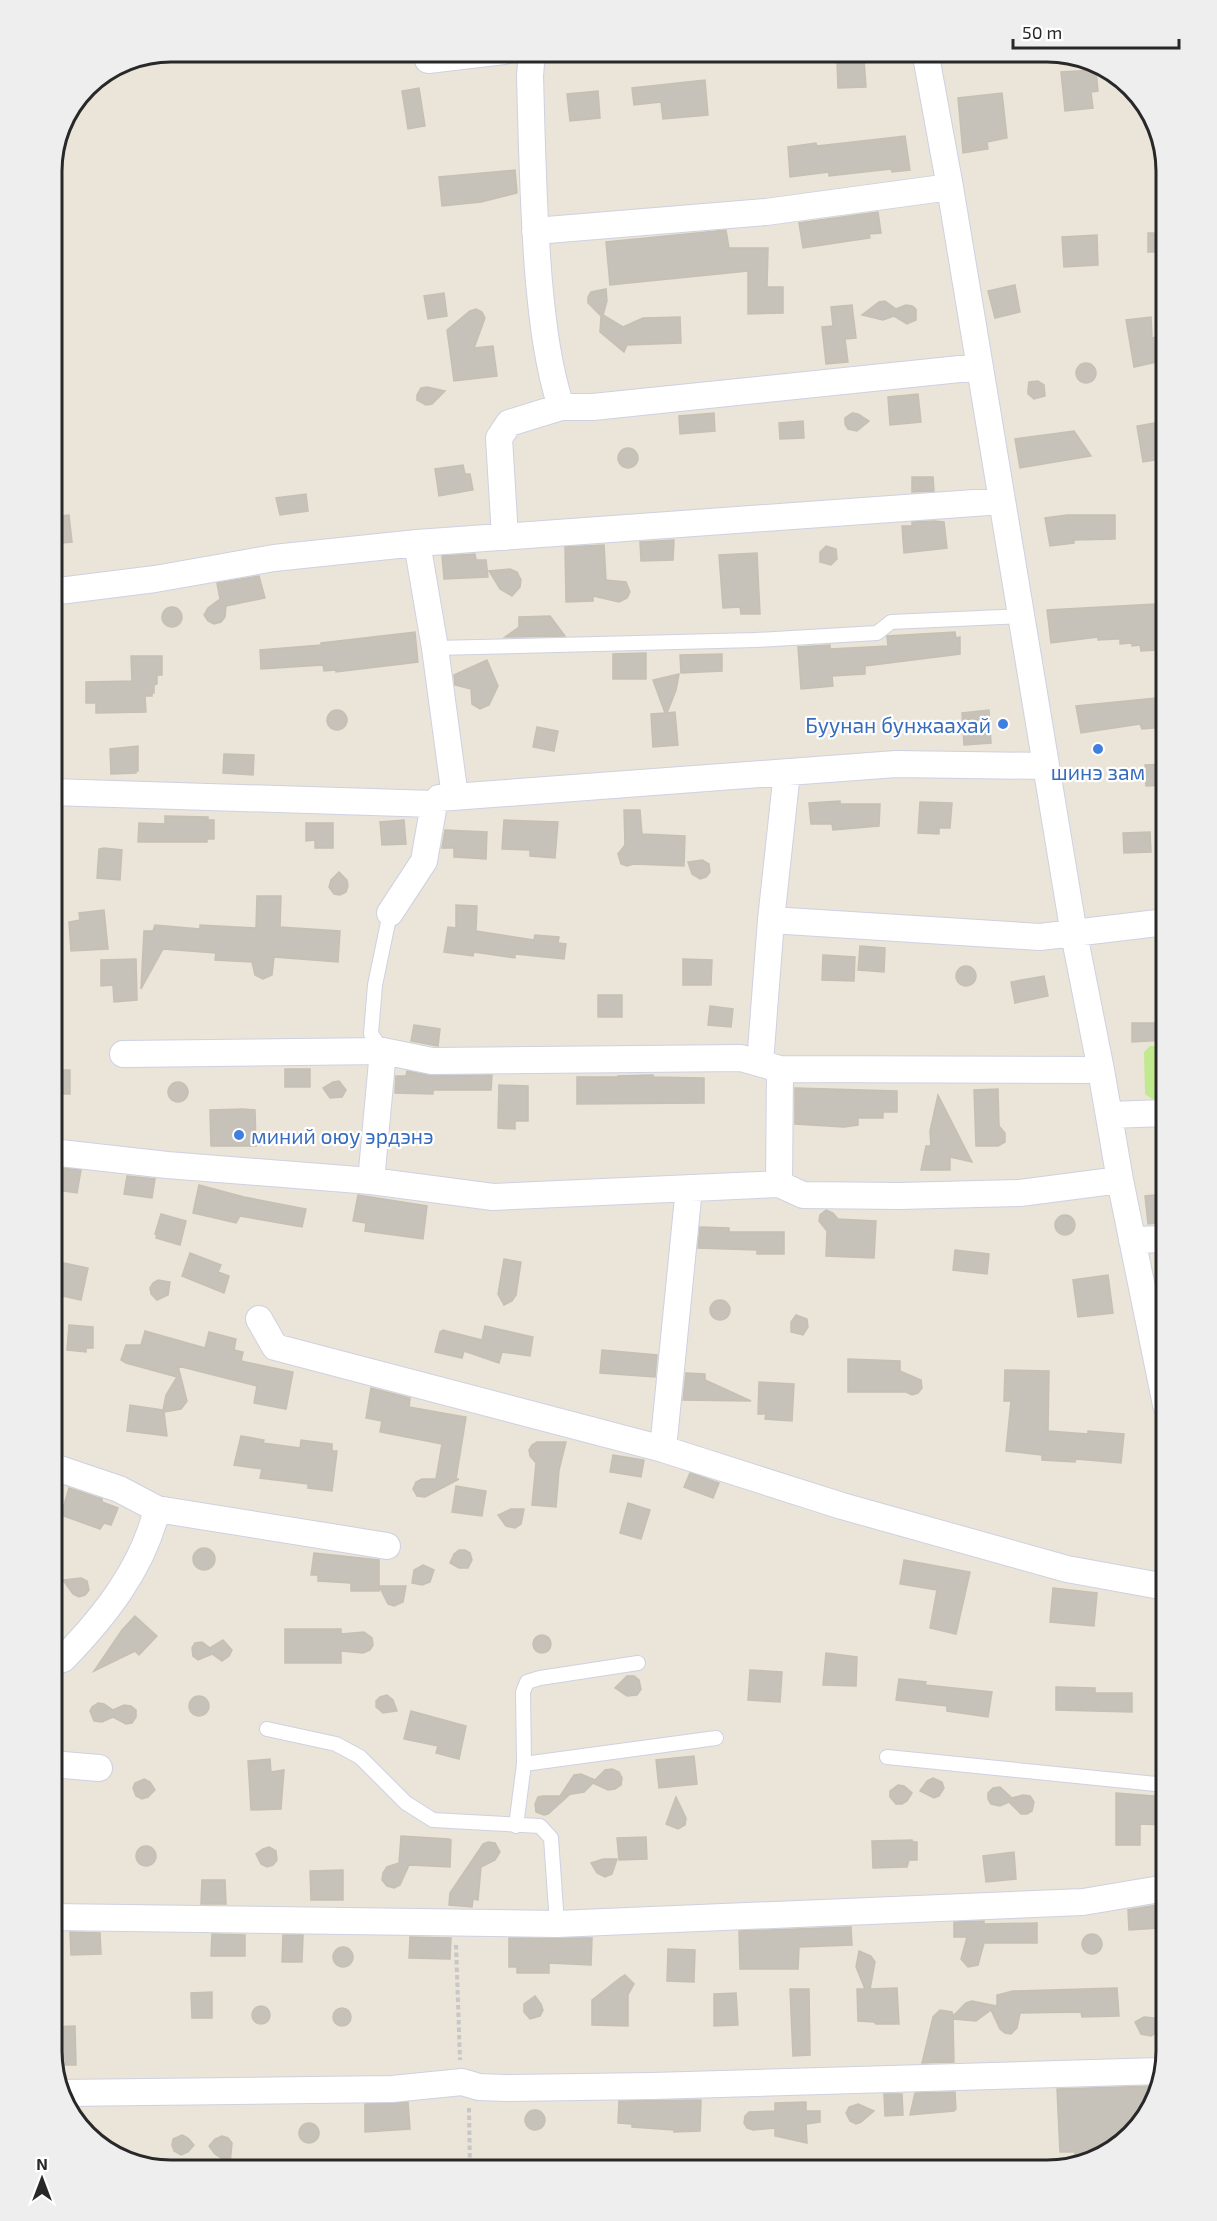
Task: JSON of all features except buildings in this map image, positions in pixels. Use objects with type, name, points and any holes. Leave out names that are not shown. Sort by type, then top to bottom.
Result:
[{"type":"street","points":[[531,62],[535,231],[546,347],[561,407]]},
{"type":"street","points":[[927,62],[950,187],[1074,934],[1156,1356]]},
{"type":"street","points":[[535,231],[766,212],[950,187]]},
{"type":"street","points":[[505,537],[499,438],[509,423],[561,407],[593,407],[979,367]]},
{"type":"street","points":[[62,591],[155,579],[274,558],[417,543],[1002,501]]},
{"type":"street","points":[[390,913],[424,861],[444,801],[435,648],[417,543]]},
{"type":"street","points":[[62,792],[444,801],[896,764],[1046,766]]},
{"type":"street","points":[[779,1184],[770,1066],[771,920],[788,772]]},
{"type":"street","points":[[771,920],[1040,937],[1156,923]]},
{"type":"street","points":[[123,1054],[383,1052],[432,1061],[741,1058],[770,1066],[1101,1070]]},
{"type":"street","points":[[371,1181],[383,1052]]},
{"type":"street","points":[[1109,1115],[1156,1113]]},
{"type":"street","points":[[62,1153],[167,1165],[371,1181],[493,1197],[779,1184],[803,1195],[941,1196],[1020,1193],[1120,1180]]},
{"type":"street","points":[[663,1449],[689,1188]]},
{"type":"street","points":[[1132,1240],[1156,1239]]},
{"type":"street","points":[[259,1319],[275,1347],[663,1449],[842,1506],[1067,1569],[1156,1585]]},
{"type":"street","points":[[62,1470],[119,1489],[157,1509],[387,1546]]},
{"type":"street","points":[[62,1659],[87,1634],[126,1583],[151,1534],[157,1509]]},
{"type":"street","points":[[62,1765],[99,1768]]},
{"type":"street","points":[[62,1917],[557,1924],[1083,1902],[1156,1890]]},
{"type":"street","points":[[70,2092],[393,2089],[462,2082],[479,2087],[506,2088],[652,2086],[1153,2071]]},
{"type":"lane","points":[[435,648],[756,640],[877,633],[891,622],[1021,616]]},
{"type":"lane","points":[[383,1052],[371,1034],[375,985],[390,913]]},
{"type":"lane","points":[[516,1826],[524,1764],[523,1692],[527,1682],[638,1663]]},
{"type":"lane","points":[[267,1729],[336,1744],[360,1757],[406,1803],[433,1821],[540,1826],[551,1838],[557,1924]]},
{"type":"lane","points":[[524,1764],[716,1738]]},
{"type":"lane","points":[[887,1756],[1156,1784]]},
{"type":"path","points":[[455,1924],[462,2082],[468,2092],[470,2159]]},
{"type":"green space","points":[[1150,1046],[1156,1046],[1156,1099],[1145,1094],[1144,1052]]},
{"type":"place","name":"Буунан бунжаахай","points":[[1003,724]]},
{"type":"place","name":"шинэ зам","points":[[1098,749]]},
{"type":"place","name":"миний оюу эрдэнэ","points":[[239,1135]]}]
